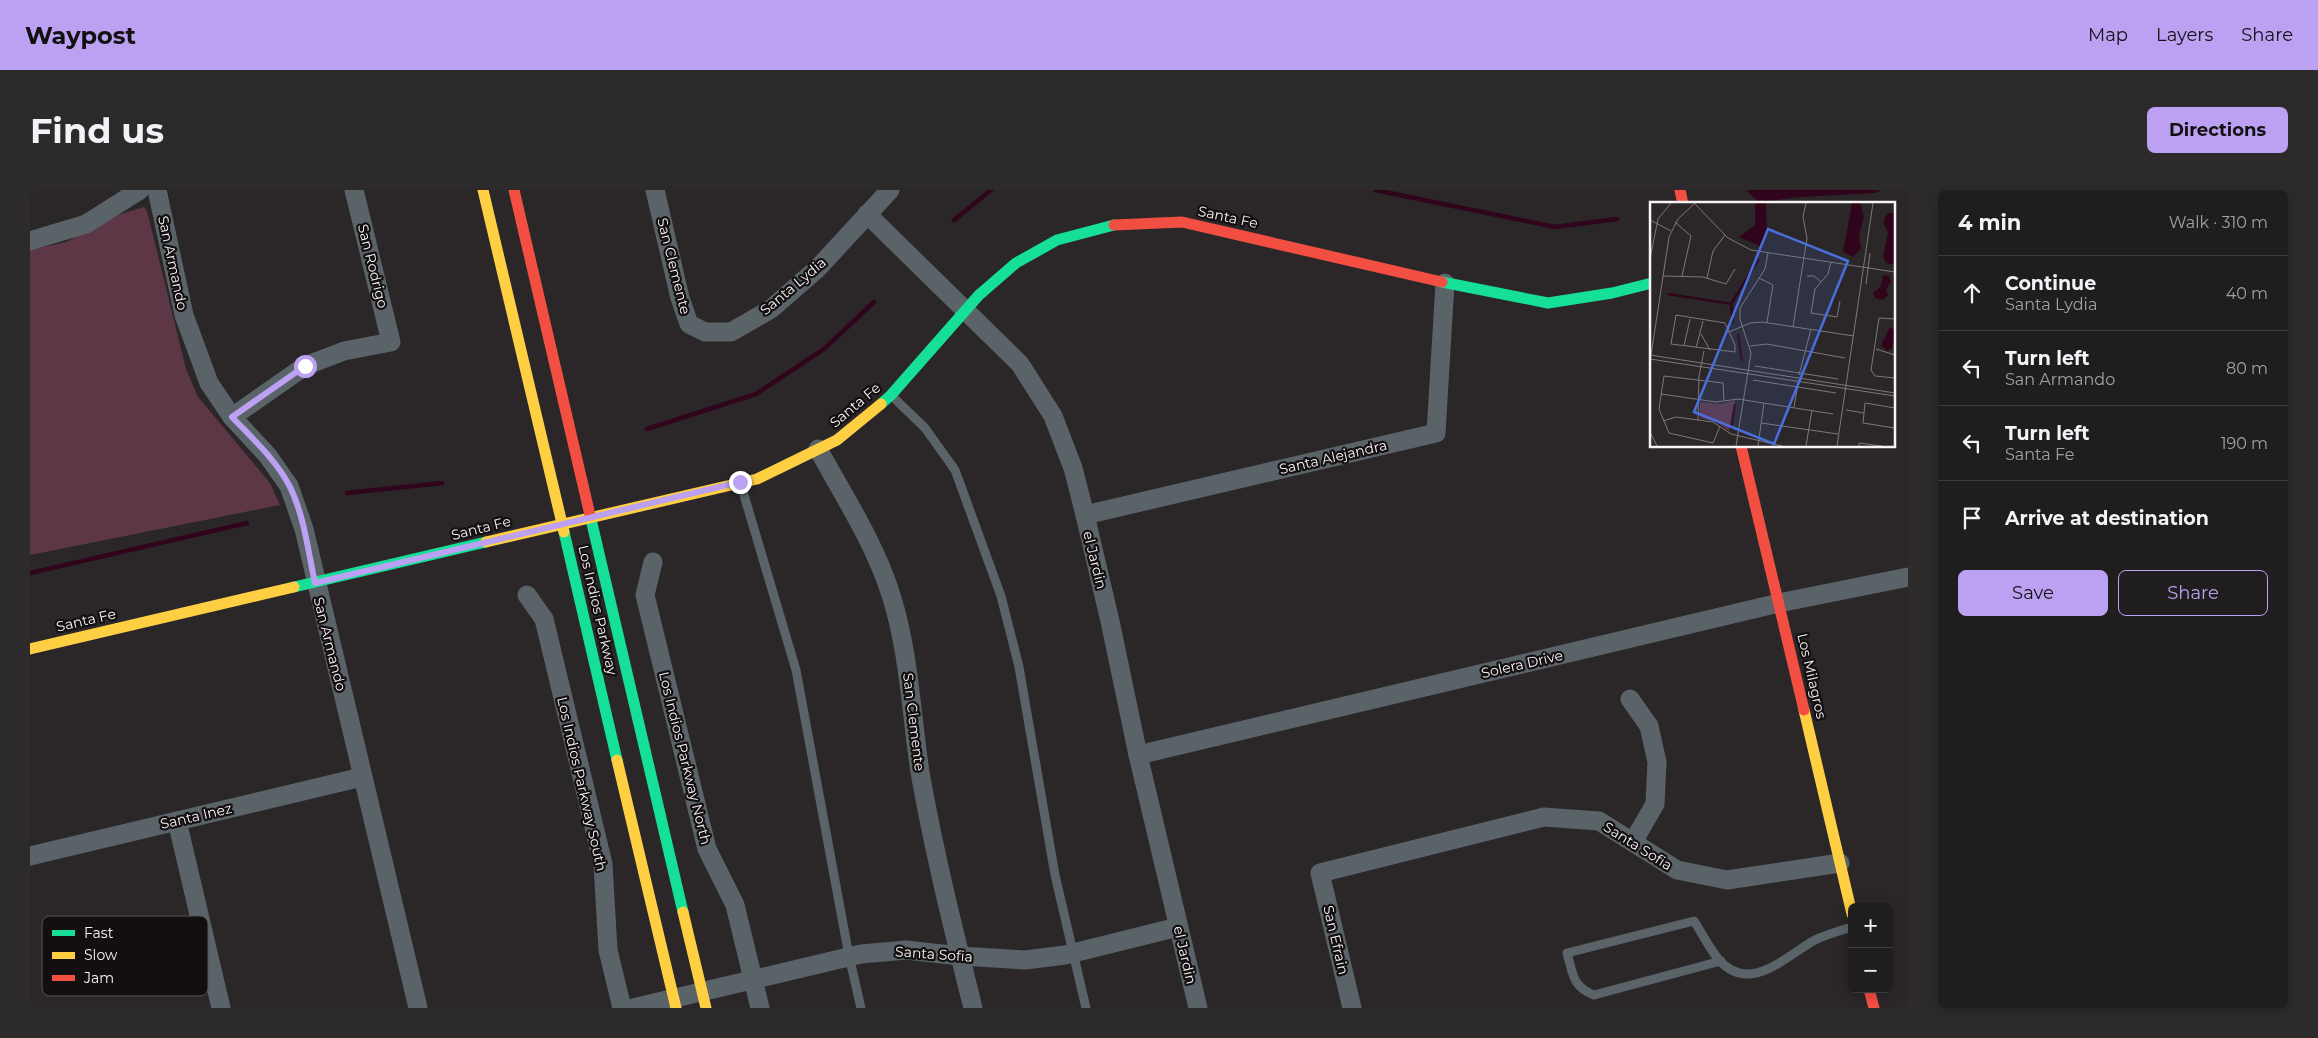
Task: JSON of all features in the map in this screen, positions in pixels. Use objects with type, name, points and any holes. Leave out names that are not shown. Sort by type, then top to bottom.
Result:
[{"type":"street","points":[[30,241],[86,224],[140,190]]},
{"type":"street","name":"San Armando","points":[[158,190],[184,315],[209,383],[232,417],[268,456],[289,486],[304,529],[315,583],[418,1008]]},
{"type":"street","name":"San Rodrigo","points":[[232,417],[305,366],[344,351],[391,342],[354,190]]},
{"type":"street","name":"Los Indios Parkway","points":[[483,190],[675,1003]]},
{"type":"street","name":"Los Indios Parkway","points":[[514,190],[704,999]]},
{"type":"street","name":"San Clemente","points":[[655,190],[680,298],[689,324],[705,332]]},
{"type":"street","points":[[867,214],[890,190]]},
{"type":"street","name":"Santa Lydia","points":[[705,332],[731,332],[771,309],[818,268],[867,214]]},
{"type":"street","name":"el Jardin","points":[[867,214],[1020,364],[1053,416],[1072,468],[1085,516],[1110,621],[1138,755],[1198,1008]]},
{"type":"street","name":"Santa Fe","points":[[30,648],[315,583],[590,516],[757,479],[837,440],[891,395],[979,295],[1016,263],[1057,240],[1110,225],[1182,222],[1445,283],[1548,303],[1612,293],[1650,284]]},
{"type":"street","name":"Santa Alejandra","points":[[1085,516],[1436,433],[1445,283]]},
{"type":"street","name":"Los Milagros","points":[[1741,448],[1849,903]]},
{"type":"street","name":"San Clemente","points":[[818,449],[864,534],[891,594],[905,650],[921,777],[928,813],[972,1008]]},
{"type":"street","name":"Los Indios Parkway North","points":[[653,562],[645,595],[707,849],[734,905],[760,1008]]},
{"type":"street","name":"Solera Drive","points":[[1138,755],[1779,603],[1908,578]]},
{"type":"street","name":"Los Indios Parkway South","points":[[527,595],[544,619],[603,864],[608,950],[622,1008]]},
{"type":"street","points":[[1630,699],[1649,726],[1656,762],[1655,804],[1633,842]]},
{"type":"street","name":"Santa Inez","points":[[30,856],[362,777]]},
{"type":"street","name":"Santa Sofia","points":[[1320,873],[1544,817],[1599,821],[1676,870],[1727,880],[1840,863]]},
{"type":"street","points":[[177,821],[199,916]]},
{"type":"street","name":"San Efrain","points":[[1320,873],[1352,1008]]},
{"type":"street","name":"Santa Sofia","points":[[633,1008],[704,999],[753,979],[849,956],[906,950],[1025,960],[1073,953],[1178,927]]},
{"type":"street","points":[[208,953],[221,1008]]},
{"type":"street","points":[[1870,993],[1874,1008]]},
{"type":"lane","points":[[891,395],[925,428],[955,470],[1001,596],[1019,667],[1055,876],[1086,1008]]},
{"type":"lane","points":[[740,482],[796,670],[860,1008]]},
{"type":"lane","points":[[1721,962],[1594,995],[1584,991],[1576,983],[1567,953],[1694,920],[1721,962],[1742,973],[1759,973],[1778,964],[1825,935],[1848,928]]},
{"type":"shaded area","points":[[1746,190],[1881,190],[1876,193],[1801,197],[1759,202]]},
{"type":"shaded area","points":[[144,207],[147,211],[186,369],[198,397],[270,483],[280,505],[30,555],[30,250],[66,242],[118,215]]},
{"type":"waterway","points":[[954,220],[991,190]]},
{"type":"waterway","points":[[1375,190],[1555,227],[1617,219]]},
{"type":"waterway","points":[[647,429],[756,394],[824,349],[874,302]]},
{"type":"waterway","points":[[347,493],[442,483]]},
{"type":"waterway","points":[[30,573],[247,523]]},
{"type":"traffic: fast","points":[[881,404],[979,295],[1016,263],[1057,240],[1114,225]]},
{"type":"traffic: fast","points":[[1442,282],[1548,303],[1612,293],[1650,284]]},
{"type":"traffic: fast","points":[[590,515],[683,912]]},
{"type":"traffic: fast","points":[[564,532],[617,760]]},
{"type":"traffic: fast","points":[[294,587],[486,542]]},
{"type":"traffic: slow","points":[[483,190],[564,532]]},
{"type":"traffic: slow","points":[[486,542],[757,479],[837,440],[881,404]]},
{"type":"traffic: slow","points":[[30,649],[294,587]]},
{"type":"traffic: slow","points":[[1804,710],[1849,903]]},
{"type":"traffic: slow","points":[[617,760],[676,1008]]},
{"type":"traffic: slow","points":[[683,912],[706,1008]]},
{"type":"traffic: jam","points":[[514,190],[590,515]]},
{"type":"traffic: jam","points":[[1680,190],[1683,202]]},
{"type":"traffic: jam","points":[[1114,225],[1182,222],[1442,282]]},
{"type":"traffic: jam","points":[[1741,448],[1804,710]]},
{"type":"traffic: jam","points":[[1870,993],[1874,1008]]},
{"type":"route","points":[[305,366],[272,387],[232,417],[268,456],[289,486],[304,529],[315,583],[590,516],[740,482]]}]
